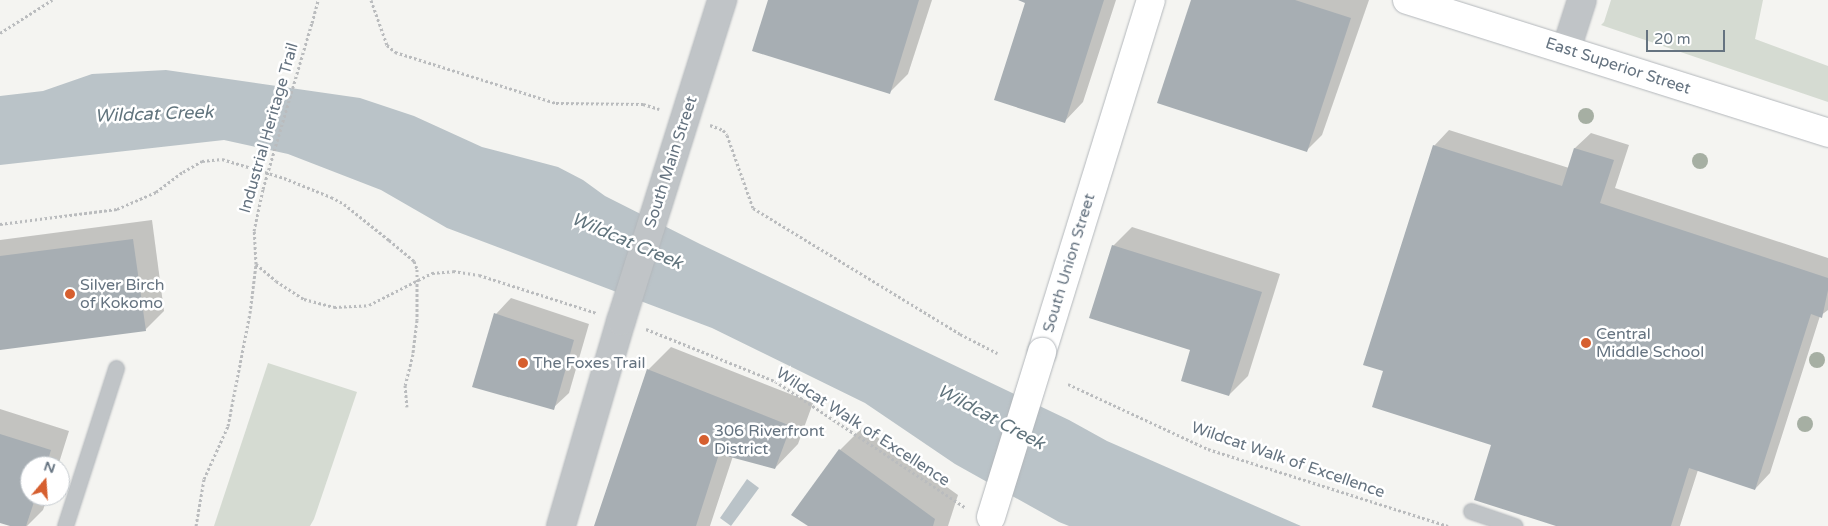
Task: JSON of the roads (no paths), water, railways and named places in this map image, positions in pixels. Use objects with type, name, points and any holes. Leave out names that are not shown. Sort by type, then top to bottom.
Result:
[{"type":"street","name":"South Main Street","points":[[561,526],[622,318],[722,0]]},
{"type":"street","name":"South Union Street","points":[[990,522],[1151,0]]},
{"type":"street","name":"East Superior Street","points":[[1407,0],[1828,133]]},
{"type":"street","points":[[1566,50],[1582,0]]},
{"type":"lane","points":[[65,526],[116,368]]},
{"type":"lane","points":[[1471,511],[1515,526]]},
{"type":"water","name":"Wildcat Creek","points":[[166,70],[360,98],[414,116],[482,147],[558,167],[583,180],[605,196],[700,244],[1069,420],[1107,441],[1301,526],[1069,526],[955,464],[865,403],[712,328],[447,228],[381,190],[288,154],[224,140],[0,165],[0,96],[43,91],[92,74]]},
{"type":"water","points":[[747,479],[759,488],[731,526],[720,518]]},
{"type":"place","name":"Silver Birch of Kokomo","points":[[70,294]]},
{"type":"place","name":"Central Middle School","points":[[1586,343]]},
{"type":"place","name":"The Foxes Trail","points":[[523,363]]},
{"type":"place","name":"306 Riverfront District","points":[[704,440]]}]
